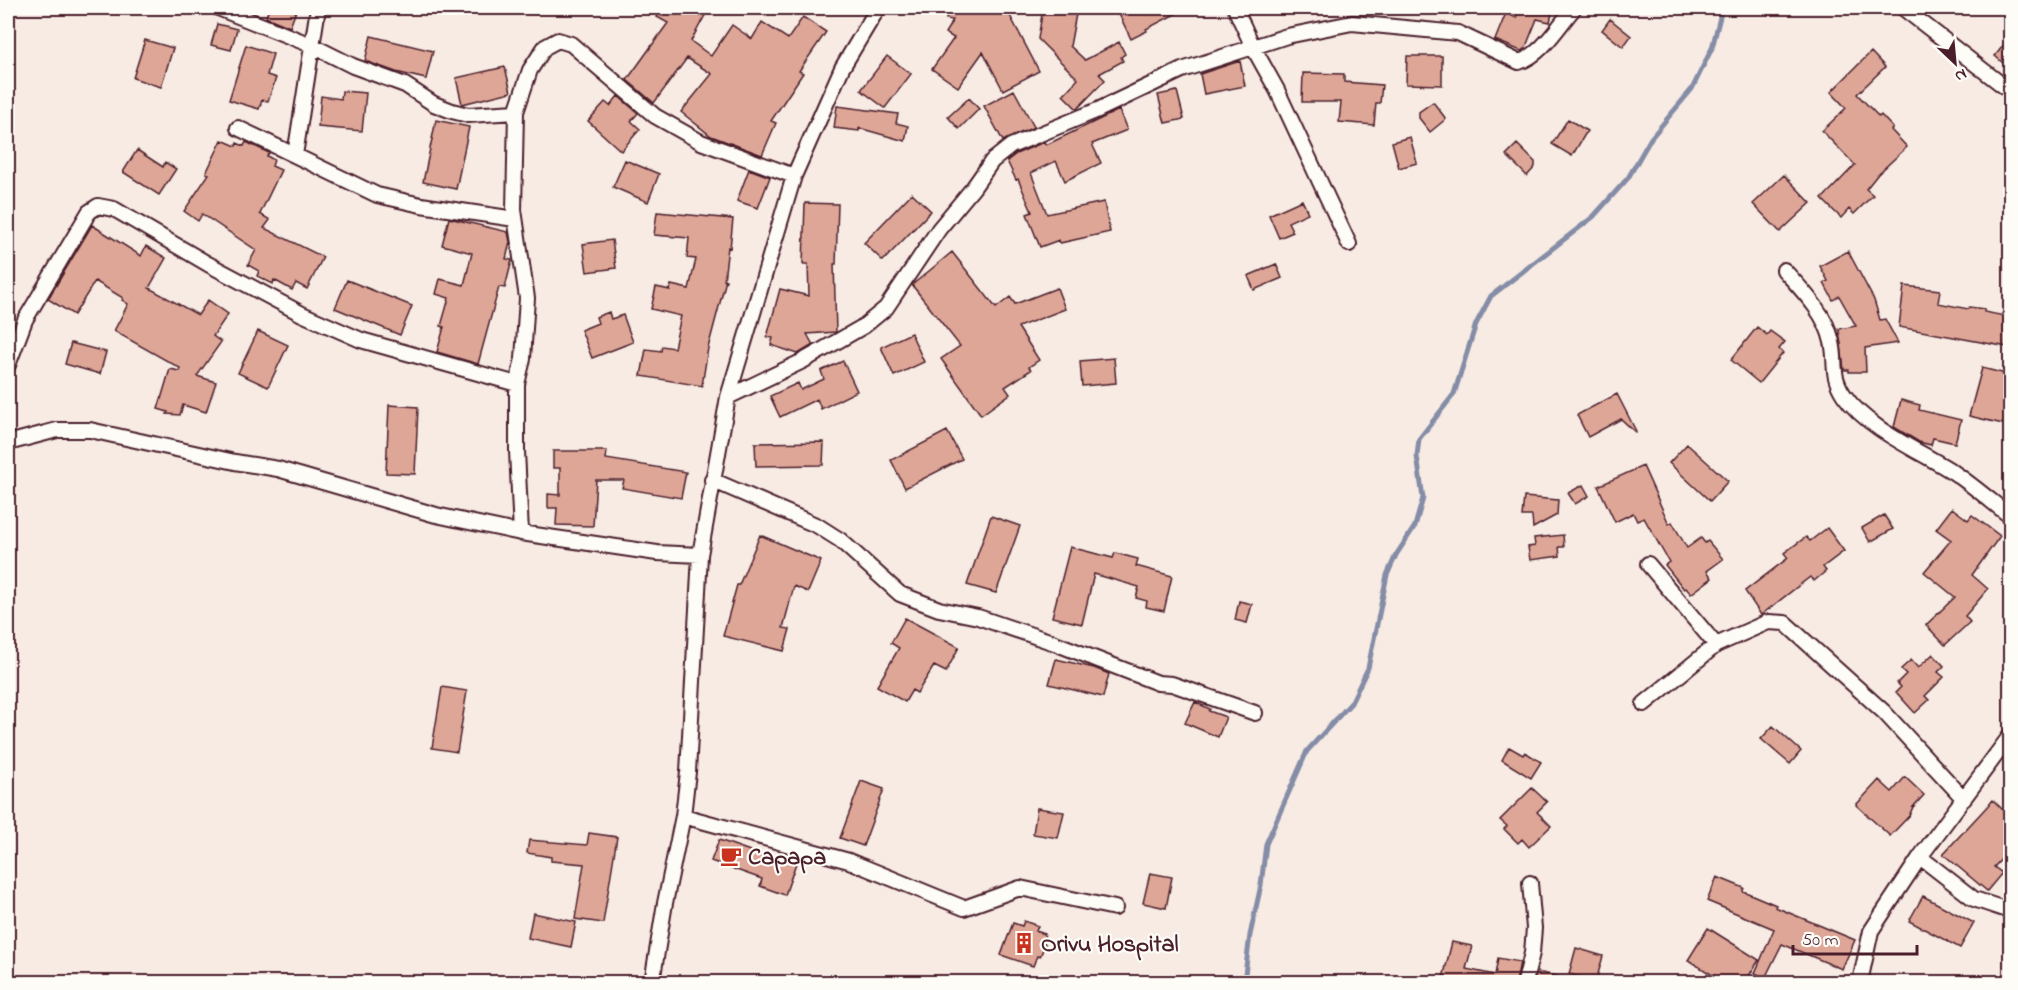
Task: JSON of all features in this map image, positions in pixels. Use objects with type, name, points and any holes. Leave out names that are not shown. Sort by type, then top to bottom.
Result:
[{"type":"street","points":[[218,8],[311,45],[353,66],[405,85],[434,104],[452,111],[468,115],[516,112]]},
{"type":"street","points":[[295,155],[318,8]]},
{"type":"street","points":[[652,982],[683,816],[688,772],[700,555],[728,398],[794,176],[842,68],[878,8]]},
{"type":"street","points":[[1235,8],[1277,90],[1349,244]]},
{"type":"street","points":[[728,398],[803,361],[864,326],[886,308],[939,229],[992,161],[1011,146],[1098,110],[1182,70],[1287,36],[1352,23],[1458,33],[1519,62],[1528,59],[1574,8]]},
{"type":"street","points":[[1903,8],[2010,91]]},
{"type":"street","points":[[521,533],[517,384],[523,359],[527,298],[515,219],[516,112],[530,70],[545,47],[558,40],[571,44],[655,116],[682,132],[725,152],[794,176]]},
{"type":"street","points":[[238,128],[377,195],[422,205],[515,219]]},
{"type":"street","points":[[8,365],[25,320],[89,212],[98,206],[114,209],[302,314],[361,340],[517,384]]},
{"type":"street","points":[[1784,270],[1810,298],[1821,317],[1832,342],[1834,379],[1854,408],[1895,439],[1957,475],[2010,516]]},
{"type":"street","points":[[8,443],[57,430],[90,430],[235,462],[278,469],[436,515],[521,533],[657,553],[700,555]]},
{"type":"street","points":[[712,480],[818,526],[848,546],[900,594],[939,609],[978,618],[1052,642],[1158,683],[1172,684],[1255,712]]},
{"type":"street","points":[[1648,564],[1716,645]]},
{"type":"street","points":[[1644,704],[1716,645],[1768,622],[1785,623],[1884,712],[1964,799]]},
{"type":"street","points":[[1860,982],[1871,931],[1920,857],[2010,736]]},
{"type":"street","points":[[683,816],[849,861],[964,908],[1020,888],[1115,908]]},
{"type":"street","points":[[1920,857],[1974,900],[2010,912]]},
{"type":"street","points":[[1525,982],[1532,953],[1534,928],[1530,883]]},
{"type":"building","points":[[269,8],[297,8],[290,27],[266,17]]},
{"type":"building","points":[[663,8],[709,8],[691,41],[711,56],[732,25],[752,39],[762,22],[788,39],[803,17],[826,32],[799,71],[803,73],[771,121],[776,123],[762,155],[711,136],[681,112],[712,74],[687,58],[654,103],[627,80],[668,23],[657,17]]},
{"type":"building","points":[[949,8],[980,8],[993,11],[1006,8],[1039,71],[1003,90],[983,52],[958,87],[932,69],[954,38],[945,33],[953,20],[946,19]]},
{"type":"building","points":[[1043,8],[1076,14],[1070,46],[1085,60],[1119,42],[1125,54],[1121,57],[1123,61],[1099,74],[1105,80],[1077,109],[1063,95],[1078,79],[1038,39]]},
{"type":"building","points":[[1116,8],[1187,8],[1131,39]]},
{"type":"building","points":[[1513,8],[1553,8],[1550,22],[1537,19],[1525,49],[1521,51],[1495,40],[1506,13],[1516,18],[1517,14],[1512,13]]},
{"type":"building","points":[[1610,19],[1631,36],[1623,47],[1602,30]]},
{"type":"building","points":[[217,24],[237,29],[231,50],[211,45]]},
{"type":"building","points":[[371,36],[433,51],[426,79],[365,61]]},
{"type":"building","points":[[2010,37],[2010,69],[1995,56]]},
{"type":"building","points":[[145,40],[173,48],[161,87],[133,78]]},
{"type":"building","points":[[246,45],[273,54],[267,75],[276,78],[268,101],[262,100],[259,109],[229,100]]},
{"type":"building","points":[[1871,52],[1885,67],[1857,94],[1879,117],[1881,115],[1907,147],[1878,174],[1866,189],[1873,195],[1854,214],[1849,209],[1841,218],[1822,199],[1855,165],[1822,131],[1846,108],[1831,92]]},
{"type":"building","points":[[887,56],[911,74],[885,108],[861,90]]},
{"type":"building","points":[[1407,56],[1442,56],[1442,85],[1406,84]]},
{"type":"building","points":[[1240,61],[1245,86],[1204,94],[1200,74]]},
{"type":"building","points":[[505,67],[511,92],[462,104],[456,78]]},
{"type":"building","points":[[1303,73],[1344,74],[1344,82],[1382,85],[1380,103],[1376,103],[1374,125],[1339,122],[1341,102],[1302,102]]},
{"type":"building","points":[[1014,90],[1034,127],[1003,141],[984,106]]},
{"type":"building","points":[[342,91],[366,93],[362,131],[318,127],[321,96],[341,99]]},
{"type":"building","points":[[1177,91],[1184,119],[1165,123],[1158,95]]},
{"type":"building","points":[[618,96],[638,113],[631,121],[640,129],[621,151],[588,121],[605,102],[610,106]]},
{"type":"building","points":[[969,98],[979,109],[959,129],[948,117]]},
{"type":"building","points":[[1433,102],[1446,119],[1430,132],[1419,118],[1419,112]]},
{"type":"building","points":[[837,106],[898,114],[896,123],[908,126],[905,141],[859,128],[859,131],[834,128]]},
{"type":"building","points":[[1119,110],[1127,130],[1092,144],[1101,163],[1065,181],[1056,161],[1031,173],[1047,214],[1104,202],[1110,232],[1060,243],[1059,240],[1040,247],[1027,214],[1032,212],[1018,179],[1016,180],[1007,161],[1016,154],[1044,142],[1046,145]]},
{"type":"building","points":[[1568,119],[1587,131],[1572,156],[1552,144]]},
{"type":"building","points":[[436,120],[469,127],[456,189],[423,182]]},
{"type":"building","points":[[1410,137],[1417,163],[1399,168],[1392,142]]},
{"type":"building","points":[[222,140],[236,146],[237,143],[244,146],[246,142],[269,153],[267,156],[274,160],[272,166],[281,170],[260,214],[270,220],[264,228],[323,257],[307,289],[296,283],[292,290],[274,280],[273,284],[257,276],[259,271],[248,265],[256,250],[202,214],[198,221],[184,211],[209,174],[206,173]]},
{"type":"building","points":[[1517,144],[1535,162],[1535,167],[1527,176],[1506,155]]},
{"type":"building","points":[[137,150],[163,167],[165,162],[176,169],[159,195],[123,172]]},
{"type":"building","points":[[625,160],[659,174],[648,202],[613,187]]},
{"type":"building","points":[[749,169],[770,177],[758,208],[737,201]]},
{"type":"building","points":[[1784,175],[1811,203],[1780,232],[1753,204]]},
{"type":"building","points":[[912,193],[931,211],[883,261],[864,243]]},
{"type":"building","points":[[1302,200],[1308,213],[1288,222],[1293,232],[1279,238],[1269,215]]},
{"type":"building","points":[[805,203],[838,204],[836,264],[834,264],[836,332],[807,334],[813,345],[798,354],[771,345],[773,338],[767,337],[780,289],[809,296],[808,264],[803,264]]},
{"type":"building","points":[[657,212],[733,219],[724,280],[726,280],[708,348],[702,386],[641,376],[646,349],[661,351],[662,346],[674,348],[681,316],[651,309],[656,287],[670,290],[671,285],[689,289],[696,259],[687,258],[689,238],[654,235]]},
{"type":"building","points":[[449,218],[508,232],[510,242],[506,259],[512,260],[505,288],[499,287],[478,364],[437,352],[449,298],[436,294],[440,279],[464,285],[472,253],[442,245]]},
{"type":"building","points":[[92,225],[141,256],[146,246],[166,258],[149,288],[198,315],[208,300],[228,314],[213,336],[221,342],[197,376],[216,382],[206,412],[183,405],[180,415],[167,414],[168,412],[158,409],[170,369],[179,371],[180,368],[114,331],[128,304],[122,300],[123,298],[95,281],[74,315],[48,299]]},
{"type":"building","points":[[612,240],[616,268],[587,272],[583,244]]},
{"type":"building","points":[[1848,251],[1874,300],[1880,320],[1885,319],[1898,343],[1865,348],[1866,372],[1844,370],[1839,329],[1856,326],[1839,296],[1833,300],[1824,283],[1828,281],[1820,266]]},
{"type":"building","points":[[952,252],[996,308],[1010,297],[1015,304],[1057,288],[1065,309],[1018,327],[1039,360],[1029,367],[1031,370],[1005,387],[1010,394],[981,415],[941,359],[960,346],[912,285]]},
{"type":"building","points":[[1276,264],[1282,278],[1254,290],[1248,276]]},
{"type":"building","points":[[347,280],[412,306],[400,335],[335,308]]},
{"type":"building","points":[[1904,286],[1940,290],[1938,303],[1968,309],[1969,307],[1984,309],[1984,312],[2005,316],[2004,322],[2010,324],[2008,347],[1899,327]]},
{"type":"building","points":[[609,312],[611,319],[623,315],[633,342],[592,358],[581,330],[598,323],[596,317]]},
{"type":"building","points":[[1757,327],[1767,335],[1770,331],[1785,342],[1779,349],[1783,353],[1759,383],[1731,360]]},
{"type":"building","points":[[258,331],[288,345],[268,387],[238,373]]},
{"type":"building","points":[[911,333],[924,362],[894,376],[881,347]]},
{"type":"building","points":[[71,343],[106,352],[100,374],[65,364]]},
{"type":"building","points":[[1114,358],[1116,383],[1082,386],[1080,361]]},
{"type":"building","points":[[843,361],[857,391],[821,409],[817,399],[780,417],[770,396],[798,383],[801,390],[824,379],[821,371]]},
{"type":"building","points":[[1982,368],[2010,375],[2010,406],[2008,405],[2003,424],[1969,416]]},
{"type":"building","points":[[1617,394],[1636,431],[1621,419],[1588,437],[1577,415]]},
{"type":"building","points":[[1901,400],[1920,405],[1919,410],[1961,420],[1955,443],[1933,438],[1931,445],[1919,442],[1894,427]]},
{"type":"building","points":[[389,405],[418,407],[415,474],[386,473]]},
{"type":"building","points":[[947,431],[962,459],[905,488],[891,460]]},
{"type":"building","points":[[824,442],[823,465],[756,466],[755,443]]},
{"type":"building","points":[[1687,444],[1728,481],[1710,501],[1669,463]]},
{"type":"building","points":[[553,451],[607,451],[606,459],[686,472],[681,498],[622,488],[624,480],[596,480],[593,526],[556,525],[557,508],[548,508],[548,494],[560,495],[560,468],[553,468]]},
{"type":"building","points":[[1643,466],[1669,524],[1672,522],[1687,548],[1701,538],[1705,543],[1708,541],[1723,559],[1707,571],[1712,578],[1691,594],[1686,588],[1684,589],[1665,565],[1669,562],[1644,518],[1637,521],[1633,513],[1615,522],[1598,486]]},
{"type":"building","points":[[1583,485],[1589,496],[1575,504],[1568,493]]},
{"type":"building","points":[[1524,497],[1558,500],[1557,515],[1533,528],[1532,516],[1522,516]]},
{"type":"building","points":[[1952,508],[1968,520],[1972,515],[2000,536],[1972,575],[1988,589],[1965,616],[1970,622],[1945,645],[1926,625],[1955,597],[1924,572],[1951,540],[1936,529]]},
{"type":"building","points":[[1884,515],[1893,529],[1870,542],[1862,528]]},
{"type":"building","points":[[991,516],[1020,526],[996,593],[967,585]]},
{"type":"building","points":[[1827,528],[1844,551],[1823,567],[1826,571],[1814,581],[1810,577],[1761,615],[1745,591],[1788,558],[1784,553],[1806,537],[1810,541]]},
{"type":"building","points":[[760,535],[821,561],[808,592],[794,586],[783,628],[790,629],[784,651],[723,636],[737,585],[739,585]]},
{"type":"building","points":[[1563,535],[1564,547],[1559,547],[1560,556],[1530,560],[1528,547],[1535,546],[1534,538]]},
{"type":"building","points":[[1070,547],[1113,558],[1115,553],[1138,559],[1136,566],[1172,576],[1164,611],[1146,607],[1147,601],[1136,598],[1139,587],[1094,574],[1082,624],[1052,617]]},
{"type":"building","points":[[1239,601],[1252,604],[1247,623],[1235,620]]},
{"type":"building","points":[[905,618],[959,647],[946,672],[934,666],[917,693],[912,690],[905,702],[877,686],[899,648],[891,643]]},
{"type":"building","points":[[1933,654],[1944,666],[1938,672],[1944,677],[1925,696],[1929,700],[1915,713],[1896,692],[1901,687],[1897,683],[1906,674],[1901,669],[1911,660],[1918,668]]},
{"type":"building","points":[[1056,659],[1109,674],[1103,697],[1049,684]]},
{"type":"building","points":[[442,687],[467,691],[457,752],[432,748]]},
{"type":"building","points":[[1195,702],[1210,709],[1209,711],[1226,717],[1218,737],[1185,723]]},
{"type":"building","points":[[1773,726],[1801,751],[1790,764],[1761,739]]},
{"type":"building","points":[[1509,747],[1523,755],[1525,752],[1541,762],[1531,778],[1502,760]]},
{"type":"building","points":[[1905,777],[1924,795],[1913,807],[1909,816],[1890,836],[1856,805],[1879,780],[1892,792]]},
{"type":"building","points":[[861,781],[884,789],[863,846],[840,838]]},
{"type":"building","points":[[1532,788],[1547,802],[1537,812],[1551,826],[1529,847],[1522,839],[1518,843],[1504,829],[1507,826],[1500,820]]},
{"type":"building","points":[[1993,800],[2010,817],[2010,850],[1994,867],[2002,873],[1987,891],[1943,854]]},
{"type":"building","points":[[1037,808],[1064,812],[1058,838],[1033,834]]},
{"type":"building","points":[[589,833],[617,837],[603,923],[575,919],[584,864],[551,861],[551,857],[527,853],[529,840],[587,845]]},
{"type":"building","points":[[719,840],[770,858],[771,855],[796,863],[785,895],[760,886],[762,879],[711,861]]},
{"type":"building","points":[[1150,873],[1172,877],[1166,908],[1143,903]]},
{"type":"building","points":[[1717,877],[1744,888],[1743,891],[1776,905],[1775,907],[1855,940],[1842,969],[1782,944],[1765,978],[1755,973],[1774,929],[1707,901]]},
{"type":"building","points":[[1923,896],[1974,923],[1960,948],[1909,921]]},
{"type":"building","points":[[533,913],[576,922],[571,947],[528,938]]},
{"type":"building","name":"Orivu Hospital","points":[[1024,921],[1038,926],[1036,931],[1045,934],[1042,943],[1045,944],[1040,957],[1037,956],[1033,966],[1001,955],[1013,923],[1022,926]]},
{"type":"building","points":[[1708,928],[1759,960],[1745,982],[1724,982],[1688,960]]},
{"type":"building","points":[[1452,942],[1472,946],[1466,969],[1495,975],[1498,958],[1520,962],[1516,982],[1442,982]]},
{"type":"building","points":[[1576,948],[1603,956],[1596,981],[1569,974]]},
{"type":"building","points":[[1537,972],[1561,977],[1560,982],[1534,982]]},
{"type":"waterway","points":[[1244,982],[1266,844],[1307,751],[1351,703],[1368,668],[1387,575],[1396,555],[1415,526],[1423,498],[1417,456],[1419,439],[1454,394],[1476,324],[1491,296],[1593,217],[1628,178],[1651,138],[1692,89],[1712,48],[1721,8]]},
{"type":"place","name":"Capapa","points":[[731,856]]},
{"type":"place","name":"Orivu Hospital","points":[[1024,943]]}]
